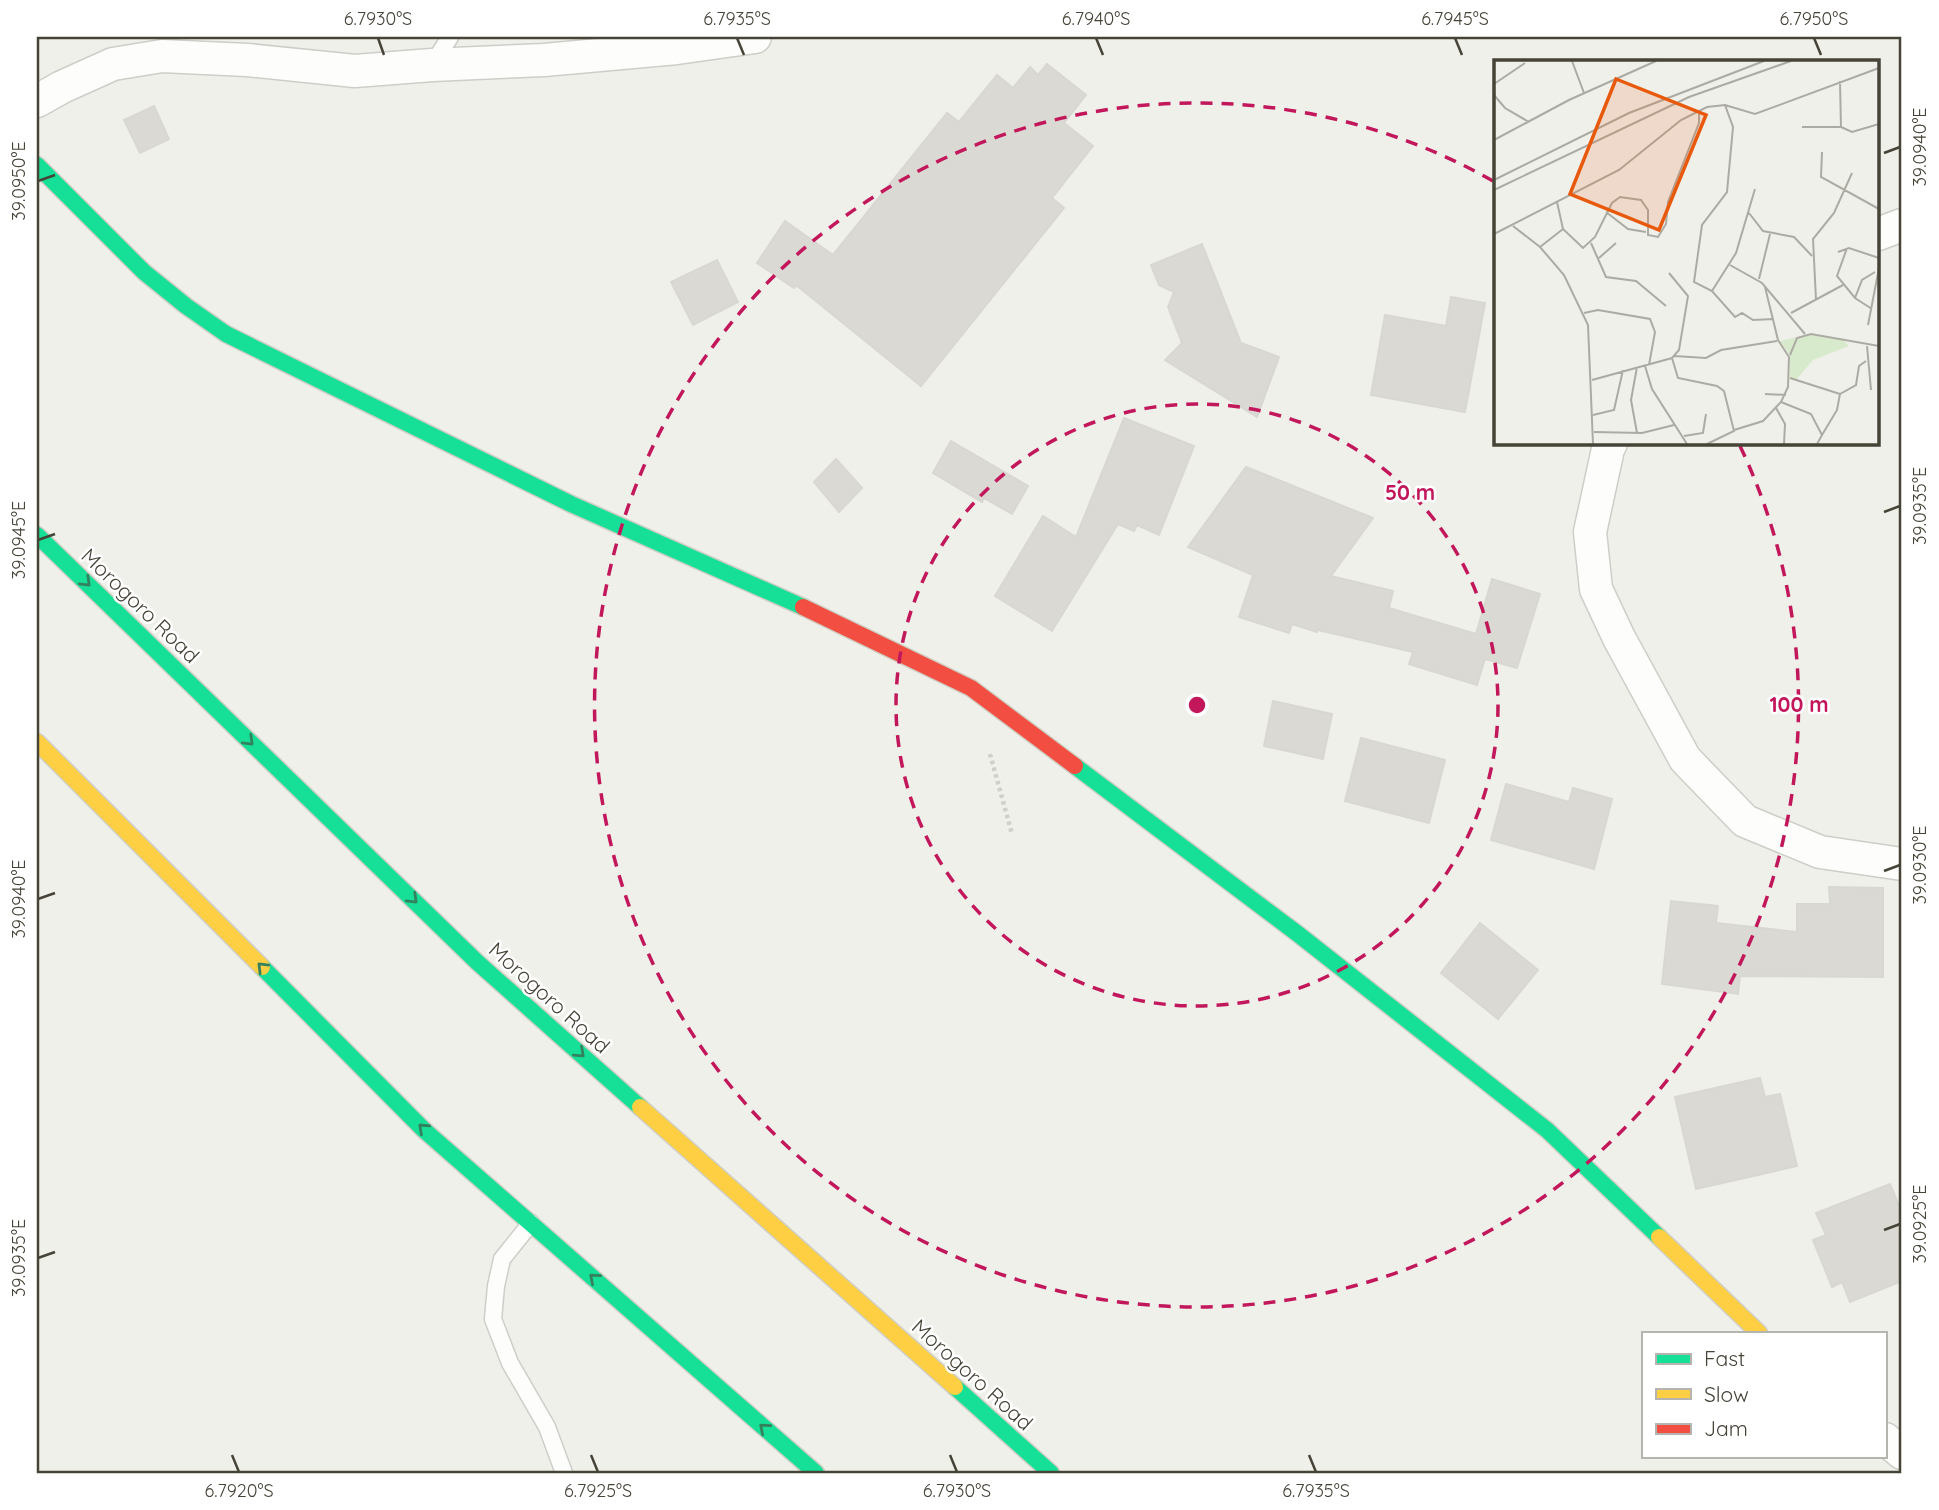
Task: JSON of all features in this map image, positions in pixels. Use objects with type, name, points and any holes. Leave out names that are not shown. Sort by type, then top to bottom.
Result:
[{"type":"main road","points":[[37,165],[144,272],[226,334],[571,505],[827,617],[971,688],[1298,934],[1547,1130],[1758,1332]]},
{"type":"main road","name":"Morogoro Road","points":[[37,535],[477,962],[1051,1473]]},
{"type":"main road","points":[[37,742],[424,1130],[816,1473]]},
{"type":"street","points":[[37,101],[113,64],[162,56],[355,71],[544,60],[677,48],[755,37]]},
{"type":"street","points":[[1880,233],[1902,225]]},
{"type":"street","points":[[1610,444],[1590,533],[1596,589],[1619,638],[1685,759],[1745,821],[1820,852],[1902,864]]},
{"type":"street","points":[[1886,1440],[1902,1453]]},
{"type":"lane","points":[[432,65],[450,37]]},
{"type":"lane","points":[[531,1223],[502,1259],[493,1319],[510,1363],[547,1427],[564,1473]]},
{"type":"path","points":[[988,748],[1012,834]]},
{"type":"building","points":[[1047,64],[1086,95],[1064,123],[1093,146],[1052,198],[1064,208],[921,386],[796,285],[794,288],[757,263],[785,221],[833,255],[947,113],[959,122],[997,75],[1013,88],[1030,67],[1038,75]]},
{"type":"building","points":[[154,106],[169,139],[140,153],[124,120]]},
{"type":"building","points":[[1202,244],[1241,343],[1279,357],[1257,417],[1165,360],[1182,343],[1168,307],[1174,292],[1159,285],[1151,265]]},
{"type":"building","points":[[717,260],[738,302],[693,325],[671,282]]},
{"type":"building","points":[[1451,297],[1485,303],[1465,412],[1371,395],[1385,315],[1446,326]]},
{"type":"building","points":[[1124,418],[1194,446],[1159,535],[1137,525],[1134,531],[1118,524],[1052,631],[995,596],[1043,516],[1076,537]]},
{"type":"building","points":[[951,441],[1028,486],[1012,514],[984,498],[982,502],[933,473]]},
{"type":"building","points":[[836,459],[862,488],[839,512],[814,482]]},
{"type":"building","points":[[1246,467],[1373,518],[1331,576],[1393,591],[1389,608],[1476,634],[1492,579],[1540,594],[1517,668],[1485,659],[1477,685],[1409,664],[1413,652],[1318,630],[1317,632],[1292,624],[1289,633],[1239,617],[1253,575],[1188,547]]},
{"type":"building","points":[[1273,701],[1332,714],[1323,759],[1264,746]]},
{"type":"building","points":[[1361,738],[1445,760],[1429,823],[1345,801]]},
{"type":"building","points":[[1506,784],[1569,802],[1573,788],[1612,799],[1594,869],[1491,840]]},
{"type":"building","points":[[1829,887],[1883,888],[1883,977],[1740,976],[1738,994],[1662,984],[1671,901],[1718,906],[1716,923],[1797,932],[1797,904],[1830,904]]},
{"type":"building","points":[[1480,923],[1538,970],[1498,1019],[1441,973]]},
{"type":"building","points":[[1760,1078],[1765,1097],[1780,1094],[1797,1166],[1696,1189],[1675,1097]]},
{"type":"building","points":[[1890,1184],[1902,1213],[1902,1281],[1850,1302],[1842,1282],[1832,1287],[1813,1240],[1826,1235],[1816,1213]]},
{"type":"traffic: fast","points":[[37,165],[144,272],[226,334],[571,504],[803,607]]},
{"type":"traffic: fast","points":[[37,535],[477,962],[640,1107]]},
{"type":"traffic: fast","points":[[1075,766],[1298,934],[1547,1130],[1659,1237]]},
{"type":"traffic: fast","points":[[262,967],[424,1130],[816,1473]]},
{"type":"traffic: fast","points":[[955,1387],[1051,1473]]},
{"type":"traffic: slow","points":[[37,742],[262,967]]},
{"type":"traffic: slow","points":[[640,1107],[955,1387]]},
{"type":"traffic: slow","points":[[1659,1237],[1758,1332]]},
{"type":"traffic: jam","points":[[803,607],[971,688],[1075,766]]}]
